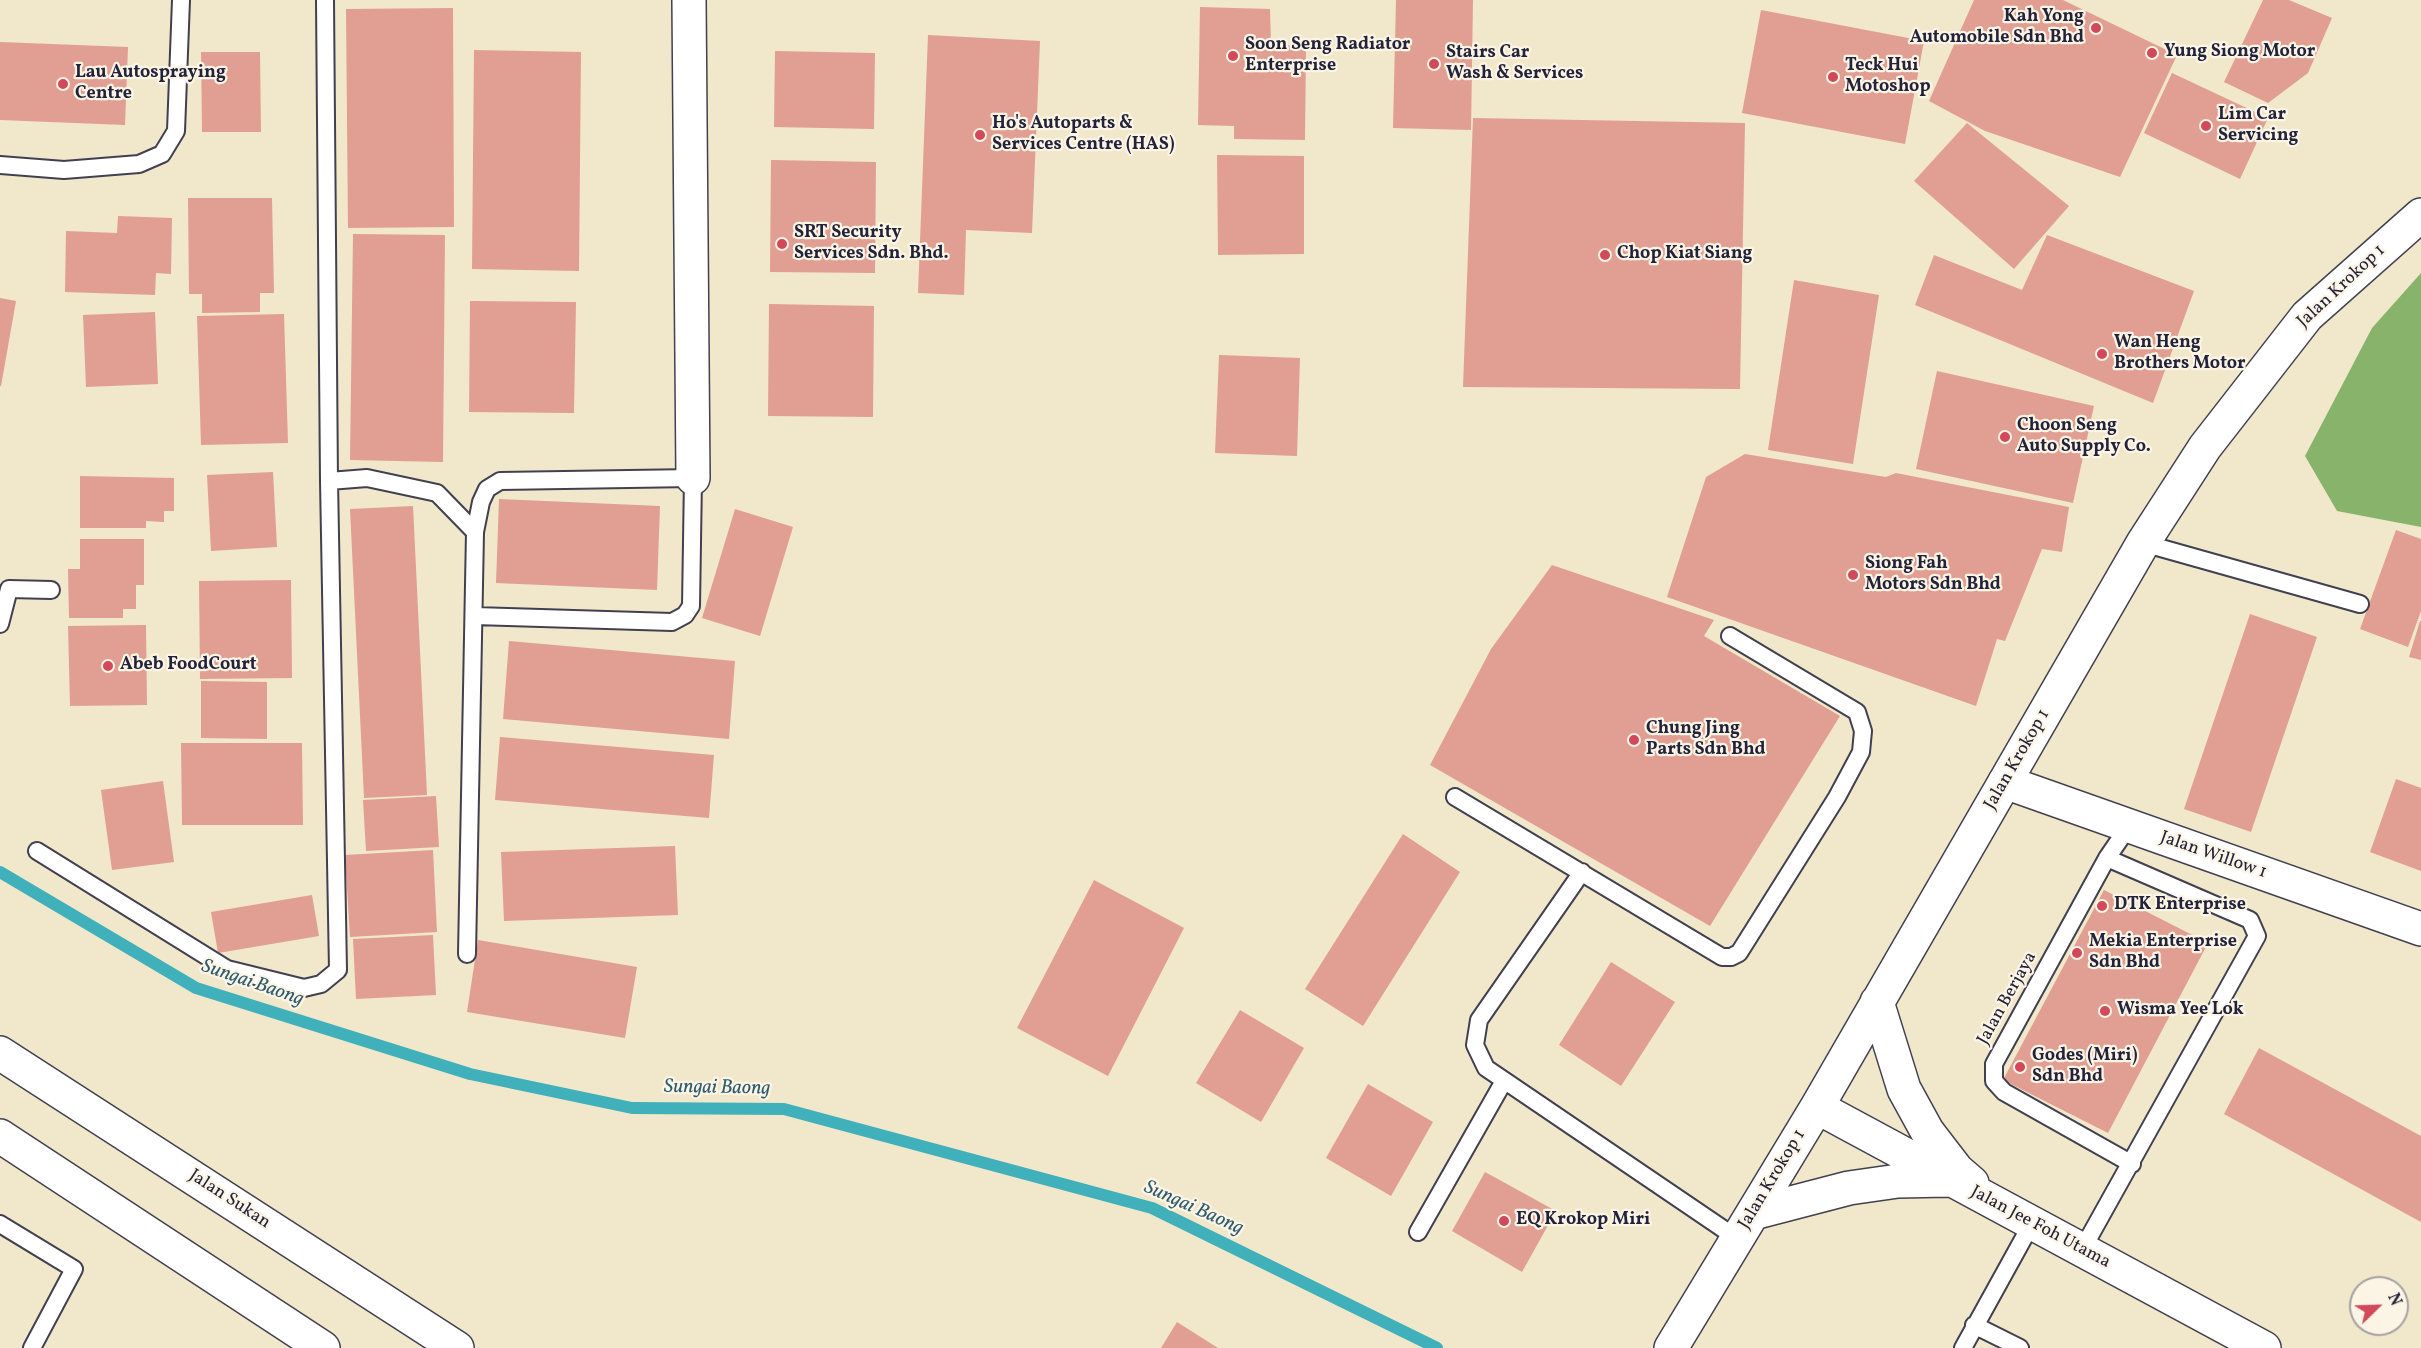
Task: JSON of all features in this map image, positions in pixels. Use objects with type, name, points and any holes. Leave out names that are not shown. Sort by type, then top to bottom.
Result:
[{"type":"street","points":[[689,0],[693,478]]},
{"type":"street","name":"Jalan Krokop 1","points":[[1671,1348],[1817,1107],[2143,543],[2205,447],[2307,316],[2421,215]]},
{"type":"street","name":"Jalan Willow 1","points":[[2005,782],[2421,929]]},
{"type":"street","points":[[1877,1002],[1904,1089],[1928,1131],[1957,1170],[1993,1202]]},
{"type":"street","name":"Jalan Sukan","points":[[0,1053],[457,1348]]},
{"type":"street","name":"Jalan Jee Foh Utama","points":[[1817,1107],[1948,1180],[2264,1348]]},
{"type":"street","points":[[0,1136],[323,1348]]},
{"type":"street","points":[[1745,1226],[1849,1188],[1898,1181],[1948,1180]]},
{"type":"lane","points":[[0,165],[64,171],[139,164],[162,154],[176,131],[181,0]]},
{"type":"lane","points":[[37,851],[227,969],[304,988],[321,984],[338,970],[329,481],[325,0]]},
{"type":"lane","points":[[329,481],[367,478],[436,493],[475,532]]},
{"type":"lane","points":[[467,954],[475,532],[480,502],[487,489],[500,481],[693,478],[691,606],[685,615],[672,622],[475,616]]},
{"type":"lane","points":[[2143,543],[2360,604]]},
{"type":"lane","points":[[0,624],[9,589],[51,590]]},
{"type":"lane","points":[[1455,797],[1722,957],[1731,957],[1739,953],[1837,797],[1861,752],[1863,730],[1857,712],[1730,636]]},
{"type":"lane","points":[[2082,1251],[2257,936],[2250,920],[2107,858],[2130,826]]},
{"type":"lane","name":"Jalan Berjaya","points":[[2107,858],[1994,1064],[1994,1082],[2004,1092],[2132,1164]]},
{"type":"lane","points":[[1582,872],[1479,1020],[1475,1045],[1486,1068],[1504,1081],[1745,1226]]},
{"type":"lane","points":[[1418,1232],[1504,1081]]},
{"type":"lane","points":[[1963,1348],[1974,1324],[2032,1223]]},
{"type":"lane","points":[[0,1224],[74,1269],[32,1348]]},
{"type":"lane","points":[[1974,1324],[2020,1348]]},
{"type":"green space","points":[[2421,273],[2421,527],[2337,511],[2305,456],[2372,328]]},
{"type":"building","name":"Stairs Car Wash & Services","points":[[1396,0],[1473,0],[1471,130],[1393,128]]},
{"type":"building","points":[[1974,0],[2063,0],[2177,55],[2120,177],[1985,131],[1929,101]]},
{"type":"building","points":[[2263,0],[2289,0],[2332,18],[2308,73],[2268,103],[2224,82]]},
{"type":"building","points":[[1200,7],[1270,9],[1271,45],[1306,46],[1305,140],[1234,139],[1234,126],[1198,125]]},
{"type":"building","points":[[453,8],[454,227],[348,228],[346,9]]},
{"type":"building","name":"Teck Hui Motoshop","points":[[1761,10],[1924,41],[1905,144],[1742,113]]},
{"type":"building","name":"Ho's Autoparts & Services Centre (HAS)","points":[[928,35],[1040,41],[1032,233],[966,230],[964,295],[918,293]]},
{"type":"building","name":"Lau Autospraying Centre","points":[[0,42],[128,47],[125,125],[0,120]]},
{"type":"building","points":[[474,50],[581,52],[579,271],[472,269]]},
{"type":"building","points":[[775,51],[875,53],[874,129],[774,127]]},
{"type":"building","points":[[201,52],[260,52],[261,132],[202,132]]},
{"type":"building","name":"Lim Car Servicing","points":[[2172,73],[2268,118],[2240,179],[2144,133]]},
{"type":"building","name":"Chop Kiat Siang","points":[[1473,118],[1745,123],[1740,389],[1463,387]]},
{"type":"building","points":[[1967,123],[2069,206],[2014,269],[1914,181]]},
{"type":"building","points":[[1217,155],[1304,156],[1304,254],[1218,255]]},
{"type":"building","points":[[771,160],[876,162],[875,273],[770,272]]},
{"type":"building","points":[[188,198],[272,198],[274,293],[260,293],[260,312],[202,313],[202,294],[189,294]]},
{"type":"building","points":[[118,216],[172,218],[171,274],[156,273],[155,295],[65,292],[66,231],[117,233]]},
{"type":"building","points":[[353,234],[445,235],[443,462],[350,460]]},
{"type":"building","name":"Wan Heng Brothers Motor","points":[[2047,235],[2194,291],[2153,403],[1915,305],[1934,255],[2022,290]]},
{"type":"building","points":[[1794,280],[1879,295],[1853,464],[1768,450]]},
{"type":"building","points":[[0,298],[16,301],[1,386],[0,386]]},
{"type":"building","points":[[470,301],[576,302],[574,413],[469,412]]},
{"type":"building","points":[[769,304],[874,306],[873,417],[768,416]]},
{"type":"building","points":[[155,312],[158,384],[86,387],[83,315]]},
{"type":"building","points":[[284,314],[288,443],[201,445],[197,316]]},
{"type":"building","points":[[1219,355],[1300,358],[1297,456],[1215,453]]},
{"type":"building","name":"Choon Seng Auto Supply Co.","points":[[1937,371],[2094,406],[2073,503],[1916,469]]},
{"type":"building","name":"Siong Fah Motors Sdn Bhd","points":[[1745,454],[1886,477],[1896,473],[2069,507],[2062,552],[2042,549],[2005,641],[1997,639],[1976,706],[1667,597],[1706,477]]},
{"type":"building","points":[[273,472],[277,547],[211,551],[207,475]]},
{"type":"building","points":[[80,476],[174,478],[174,511],[164,511],[164,522],[146,521],[146,528],[80,528]]},
{"type":"building","points":[[499,499],[660,506],[657,590],[496,583]]},
{"type":"building","points":[[413,506],[427,795],[364,798],[350,509]]},
{"type":"building","points":[[735,509],[793,527],[760,636],[702,618]]},
{"type":"building","points":[[2396,530],[2421,539],[2421,611],[2408,647],[2360,629]]},
{"type":"building","points":[[80,539],[144,539],[144,585],[136,585],[136,609],[123,609],[123,618],[69,618],[68,569],[80,569]]},
{"type":"building","name":"Chung Jing Parts Sdn Bhd","points":[[1552,565],[1714,620],[1704,636],[1840,716],[1710,926],[1430,765],[1491,649]]},
{"type":"building","points":[[291,580],[292,678],[200,679],[199,581]]},
{"type":"building","points":[[2250,614],[2317,637],[2251,832],[2184,809]]},
{"type":"building","points":[[2421,621],[2421,660],[2409,657]]},
{"type":"building","name":"Abeb FoodCourt","points":[[146,625],[147,705],[70,706],[68,626]]},
{"type":"building","points":[[509,641],[735,661],[729,739],[503,719]]},
{"type":"building","points":[[201,681],[267,682],[267,739],[201,738]]},
{"type":"building","points":[[500,737],[714,755],[709,818],[495,800]]},
{"type":"building","points":[[181,743],[302,743],[303,825],[182,825]]},
{"type":"building","points":[[2396,779],[2421,788],[2421,871],[2370,852]]},
{"type":"building","points":[[163,781],[174,862],[112,870],[101,790]]},
{"type":"building","points":[[436,796],[439,847],[366,851],[363,800]]},
{"type":"building","points":[[1403,834],[1460,872],[1363,1026],[1305,989]]},
{"type":"building","points":[[675,846],[678,915],[504,921],[501,852]]},
{"type":"building","points":[[433,850],[437,932],[350,937],[345,855]]},
{"type":"building","points":[[1094,880],[1184,928],[1108,1076],[1017,1028]]},
{"type":"building","name":"Wisma Yee Lok","points":[[2104,890],[2208,943],[2108,1133],[2003,1080]]},
{"type":"building","points":[[312,895],[319,936],[218,953],[211,912]]},
{"type":"building","points":[[433,935],[436,995],[356,999],[353,939]]},
{"type":"building","points":[[478,940],[637,967],[625,1038],[467,1012]]},
{"type":"building","points":[[1611,962],[1675,1002],[1621,1086],[1559,1045]]},
{"type":"building","points":[[1240,1010],[1304,1048],[1261,1122],[1196,1083]]},
{"type":"building","points":[[2259,1048],[2421,1136],[2421,1222],[2224,1114]]},
{"type":"building","points":[[1368,1084],[1433,1122],[1391,1196],[1326,1158]]},
{"type":"building","name":"EQ Krokop Miri","points":[[1485,1172],[1556,1211],[1522,1272],[1452,1231]]},
{"type":"building","points":[[1177,1322],[1218,1348],[1161,1348]]},
{"type":"waterway","name":"Sungai Baong","points":[[0,872],[196,988],[470,1074],[632,1108],[784,1109],[1152,1208],[1437,1348]]},
{"type":"place","name":"Kah Yong Automobile Sdn Bhd","points":[[2096,28]]},
{"type":"place","name":"Yung Siong Motor","points":[[2152,53]]},
{"type":"place","name":"Soon Seng Radiator Enterprise","points":[[1233,56]]},
{"type":"place","name":"Stairs Car Wash & Services","points":[[1434,64]]},
{"type":"place","name":"Teck Hui Motoshop","points":[[1833,77]]},
{"type":"place","name":"Lau Autospraying Centre","points":[[63,84]]},
{"type":"place","name":"Lim Car Servicing","points":[[2206,126]]},
{"type":"place","name":"Ho's Autoparts & Services Centre (HAS)","points":[[980,135]]},
{"type":"place","name":"SRT Security Services Sdn. Bhd.","points":[[782,244]]},
{"type":"place","name":"Chop Kiat Siang","points":[[1605,255]]},
{"type":"place","name":"Wan Heng Brothers Motor","points":[[2102,354]]},
{"type":"place","name":"Choon Seng Auto Supply Co.","points":[[2005,437]]},
{"type":"place","name":"Siong Fah Motors Sdn Bhd","points":[[1853,575]]},
{"type":"place","name":"Abeb FoodCourt","points":[[108,666]]},
{"type":"place","name":"Chung Jing Parts Sdn Bhd","points":[[1634,740]]},
{"type":"place","name":"DTK Enterprise","points":[[2102,906]]},
{"type":"place","name":"Mekia Enterprise Sdn Bhd","points":[[2077,953]]},
{"type":"place","name":"Wisma Yee Lok","points":[[2105,1011]]},
{"type":"place","name":"Godes (Miri) Sdn Bhd","points":[[2020,1067]]},
{"type":"place","name":"EQ Krokop Miri","points":[[1504,1221]]}]
